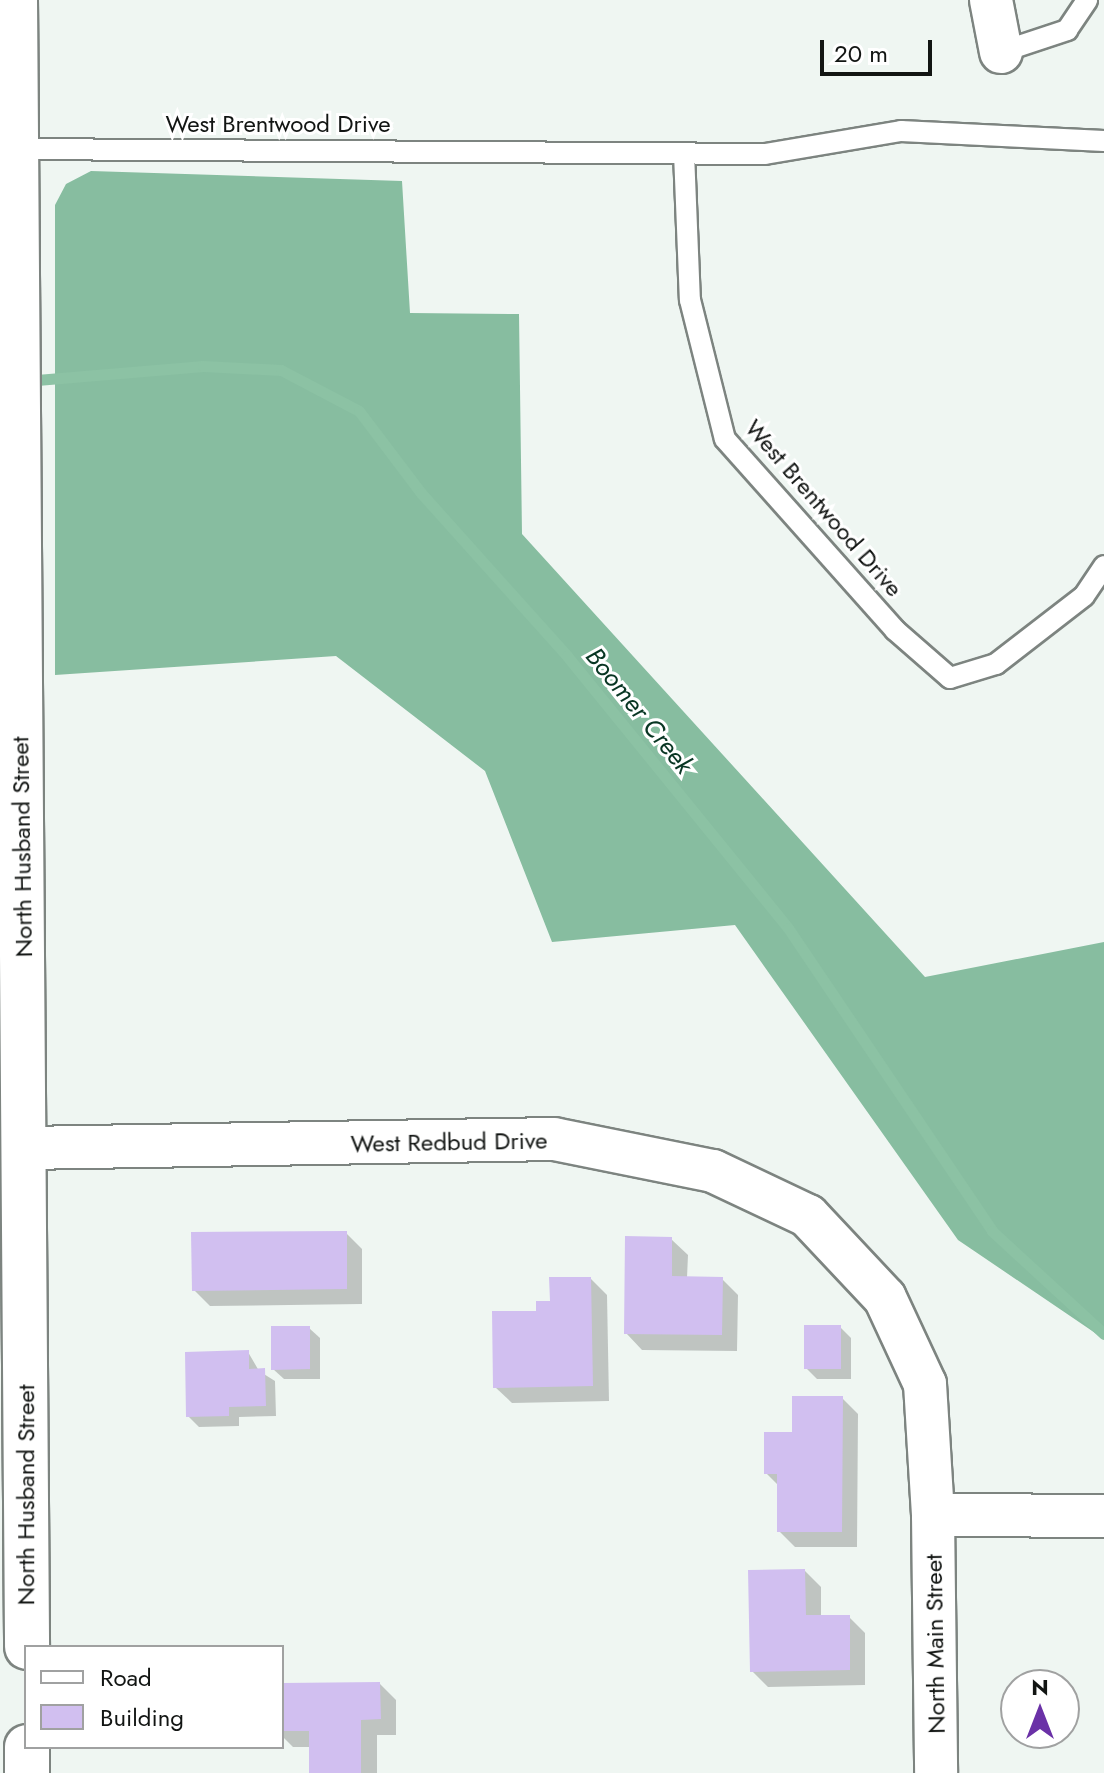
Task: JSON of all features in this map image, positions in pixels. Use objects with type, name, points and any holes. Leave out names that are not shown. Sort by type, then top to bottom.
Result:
[{"type":"street","name":"North Husband Street","points":[[15,0],[8,149],[18,348],[11,787],[13,1148],[27,1645]]},
{"type":"street","points":[[991,0],[1001,52]]},
{"type":"street","name":"West Redbud Drive","points":[[13,1148],[554,1139],[713,1171],[808,1216],[885,1298],[925,1384],[933,1515]]},
{"type":"street","points":[[933,1515],[1104,1516]]},
{"type":"street","name":"North Main Street","points":[[933,1515],[936,1773]]},
{"type":"street","points":[[27,1749],[27,1773]]},
{"type":"lane","points":[[1001,52],[1067,30],[1087,0]]},
{"type":"lane","name":"West Brentwood Drive","points":[[8,149],[765,154],[901,131],[1104,141]]},
{"type":"lane","name":"West Brentwood Drive","points":[[684,153],[690,300],[725,439],[895,630],[950,678],[996,664],[1084,596],[1104,566]]},
{"type":"green space","points":[[91,171],[402,181],[410,313],[519,314],[522,534],[925,977],[1104,942],[1104,1339],[958,1240],[735,925],[552,942],[485,771],[336,656],[55,675],[55,205],[66,184]]},
{"type":"building","points":[[347,1231],[347,1289],[192,1291],[191,1232]]},
{"type":"building","points":[[625,1236],[672,1237],[672,1276],[723,1277],[722,1335],[624,1334]]},
{"type":"building","points":[[549,1277],[591,1277],[593,1386],[493,1388],[492,1311],[536,1311],[536,1301],[550,1301]]},
{"type":"building","points":[[804,1325],[841,1325],[841,1369],[804,1369]]},
{"type":"building","points":[[271,1326],[310,1326],[310,1369],[271,1370]]},
{"type":"building","points":[[249,1350],[249,1369],[265,1368],[266,1406],[229,1407],[229,1416],[186,1417],[185,1352]]},
{"type":"building","points":[[792,1396],[843,1396],[842,1532],[777,1532],[777,1474],[764,1474],[764,1432],[792,1432]]},
{"type":"building","points":[[805,1569],[806,1615],[850,1615],[850,1670],[750,1672],[748,1570]]},
{"type":"building","points":[[380,1682],[381,1719],[361,1720],[361,1773],[309,1773],[309,1731],[284,1731],[284,1683]]},
{"type":"waterway","name":"Boomer Creek","points":[[25,381],[203,366],[281,370],[359,411],[421,493],[567,656],[788,928],[992,1231],[1104,1334]]}]
